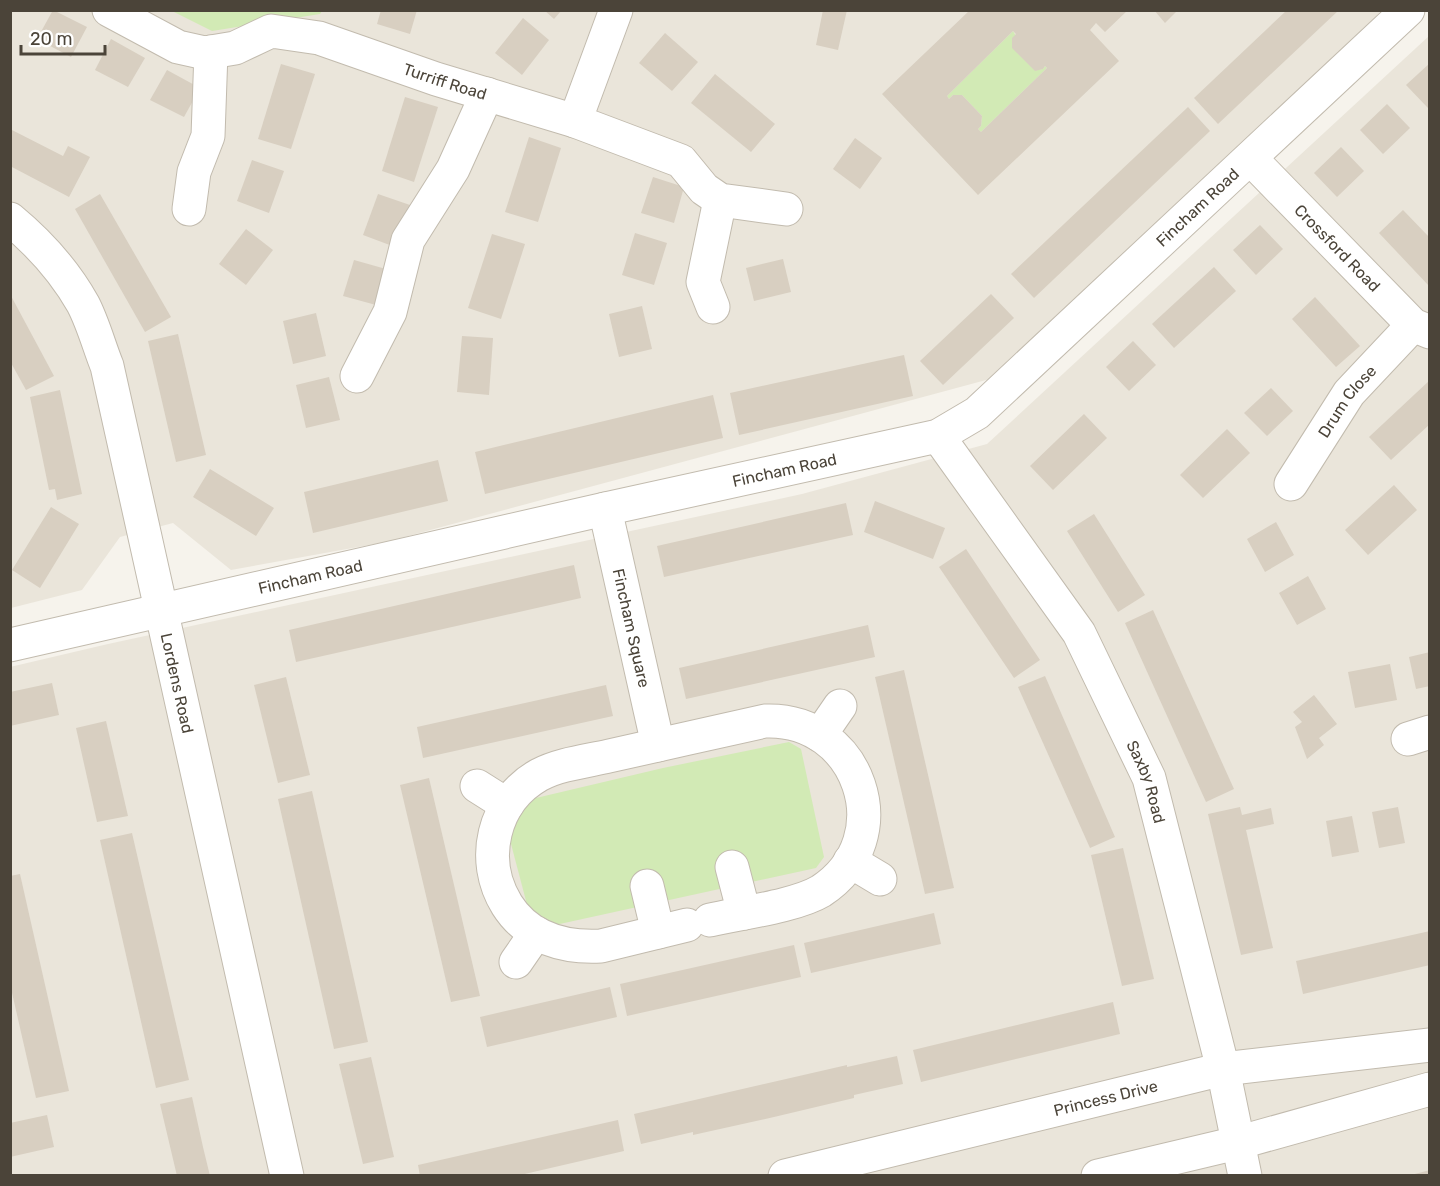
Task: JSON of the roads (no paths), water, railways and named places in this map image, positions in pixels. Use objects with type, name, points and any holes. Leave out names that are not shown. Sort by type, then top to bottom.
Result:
[{"type":"street","name":"Turriff Road","points":[[109,10],[178,47],[205,53],[235,48],[272,31],[324,24],[436,79],[575,121],[681,160],[704,189],[720,200]]},
{"type":"street","points":[[575,121],[616,10]]},
{"type":"street","name":"Fincham Road","points":[[10,645],[938,435],[977,413],[1408,10]]},
{"type":"street","points":[[189,209],[180,168],[208,136],[212,52]]},
{"type":"street","points":[[357,376],[390,312],[408,240],[453,169],[487,94]]},
{"type":"street","name":"Crossford Road","points":[[1251,159],[1421,329]]},
{"type":"street","points":[[713,307],[703,282],[720,200],[786,209]]},
{"type":"street","name":"Lordens Road","points":[[10,219],[54,262],[84,306],[106,366],[287,1176]]},
{"type":"street","name":"Drum Close","points":[[1291,484],[1348,393],[1421,329]]},
{"type":"street","name":"Saxby Road","points":[[938,435],[1079,633],[1149,778],[1224,1069],[1245,1176]]},
{"type":"street","name":"Fincham Square","points":[[605,509],[658,745]]},
{"type":"street","points":[[820,735],[840,706]]},
{"type":"street","points":[[765,721],[795,724],[820,735],[833,745],[859,780],[864,823],[861,837],[842,873],[810,897],[602,946],[588,947],[562,944],[536,933],[508,908],[495,880],[492,849],[497,826],[507,805],[526,784],[551,769],[765,721]]},
{"type":"street","points":[[477,786],[507,805]]},
{"type":"street","points":[[850,861],[880,879]]},
{"type":"street","points":[[732,867],[744,913]]},
{"type":"street","points":[[647,886],[685,926]]},
{"type":"street","points":[[516,962],[536,933]]},
{"type":"street","name":"Princess Drive","points":[[785,1176],[1224,1069],[1430,1045]]},
{"type":"street","points":[[1098,1176],[1237,1143],[1430,1089]]}]
